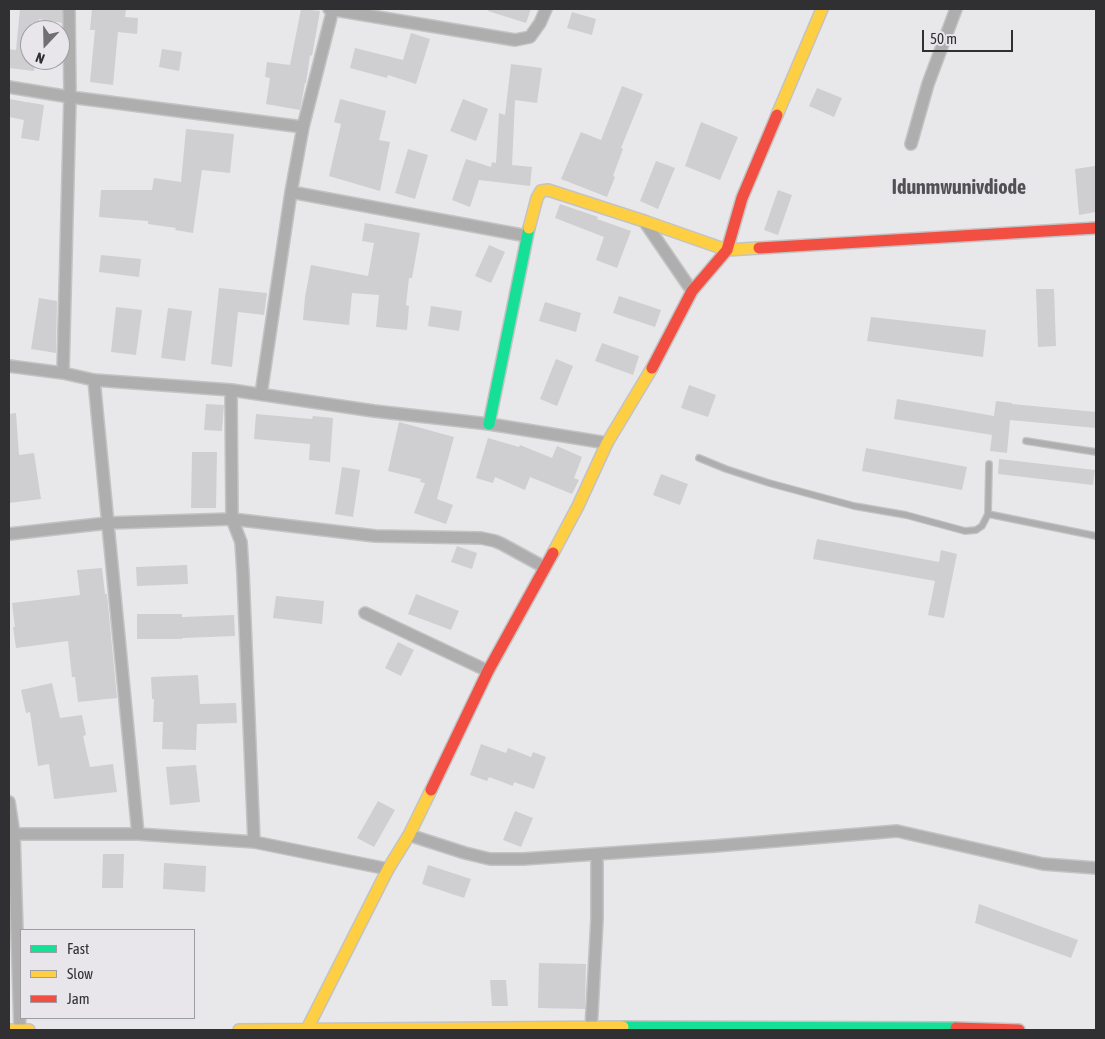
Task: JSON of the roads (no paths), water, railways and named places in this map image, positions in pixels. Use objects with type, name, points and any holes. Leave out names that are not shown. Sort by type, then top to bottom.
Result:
[{"type":"street","points":[[64,373],[70,97],[69,9]]},
{"type":"street","points":[[261,394],[303,127],[332,9],[516,40],[530,37],[540,23],[546,9]]},
{"type":"street","points":[[307,1029],[388,869],[409,834],[488,671],[578,506],[607,443],[654,365],[692,291],[727,250],[742,198],[822,9]]},
{"type":"street","points":[[911,144],[928,84],[956,9]]},
{"type":"street","points":[[9,87],[70,97],[303,127]]},
{"type":"street","points":[[489,424],[527,236],[537,198],[541,191],[548,190],[727,250],[1096,228]]},
{"type":"street","points":[[292,192],[527,236]]},
{"type":"street","points":[[644,221],[692,291]]},
{"type":"street","points":[[9,366],[64,373],[94,380],[231,390],[374,411],[489,424],[607,443]]},
{"type":"street","points":[[94,380],[138,834]]},
{"type":"street","points":[[231,390],[232,519],[241,542],[254,842]]},
{"type":"street","points":[[9,534],[108,523],[232,519],[375,536],[481,538],[502,544],[544,567]]},
{"type":"street","points":[[365,613],[488,671]]},
{"type":"street","points":[[9,802],[20,1030]]},
{"type":"street","points":[[409,834],[490,859],[523,860],[897,831],[1042,864],[1096,868]]},
{"type":"street","points":[[12,834],[138,834],[254,842],[388,869]]},
{"type":"street","points":[[591,1029],[597,919],[597,854]]},
{"type":"street","points":[[9,1030],[29,1030]]},
{"type":"street","points":[[239,1030],[1019,1030]]},
{"type":"lane","points":[[1026,441],[1096,452]]},
{"type":"lane","points":[[699,458],[769,483],[854,506],[906,515],[965,531],[976,530],[982,526],[988,514],[989,464]]},
{"type":"lane","points":[[988,514],[1096,536]]},
{"type":"district","name":"Idunmwunivdiode","points":[[959,188]]}]
